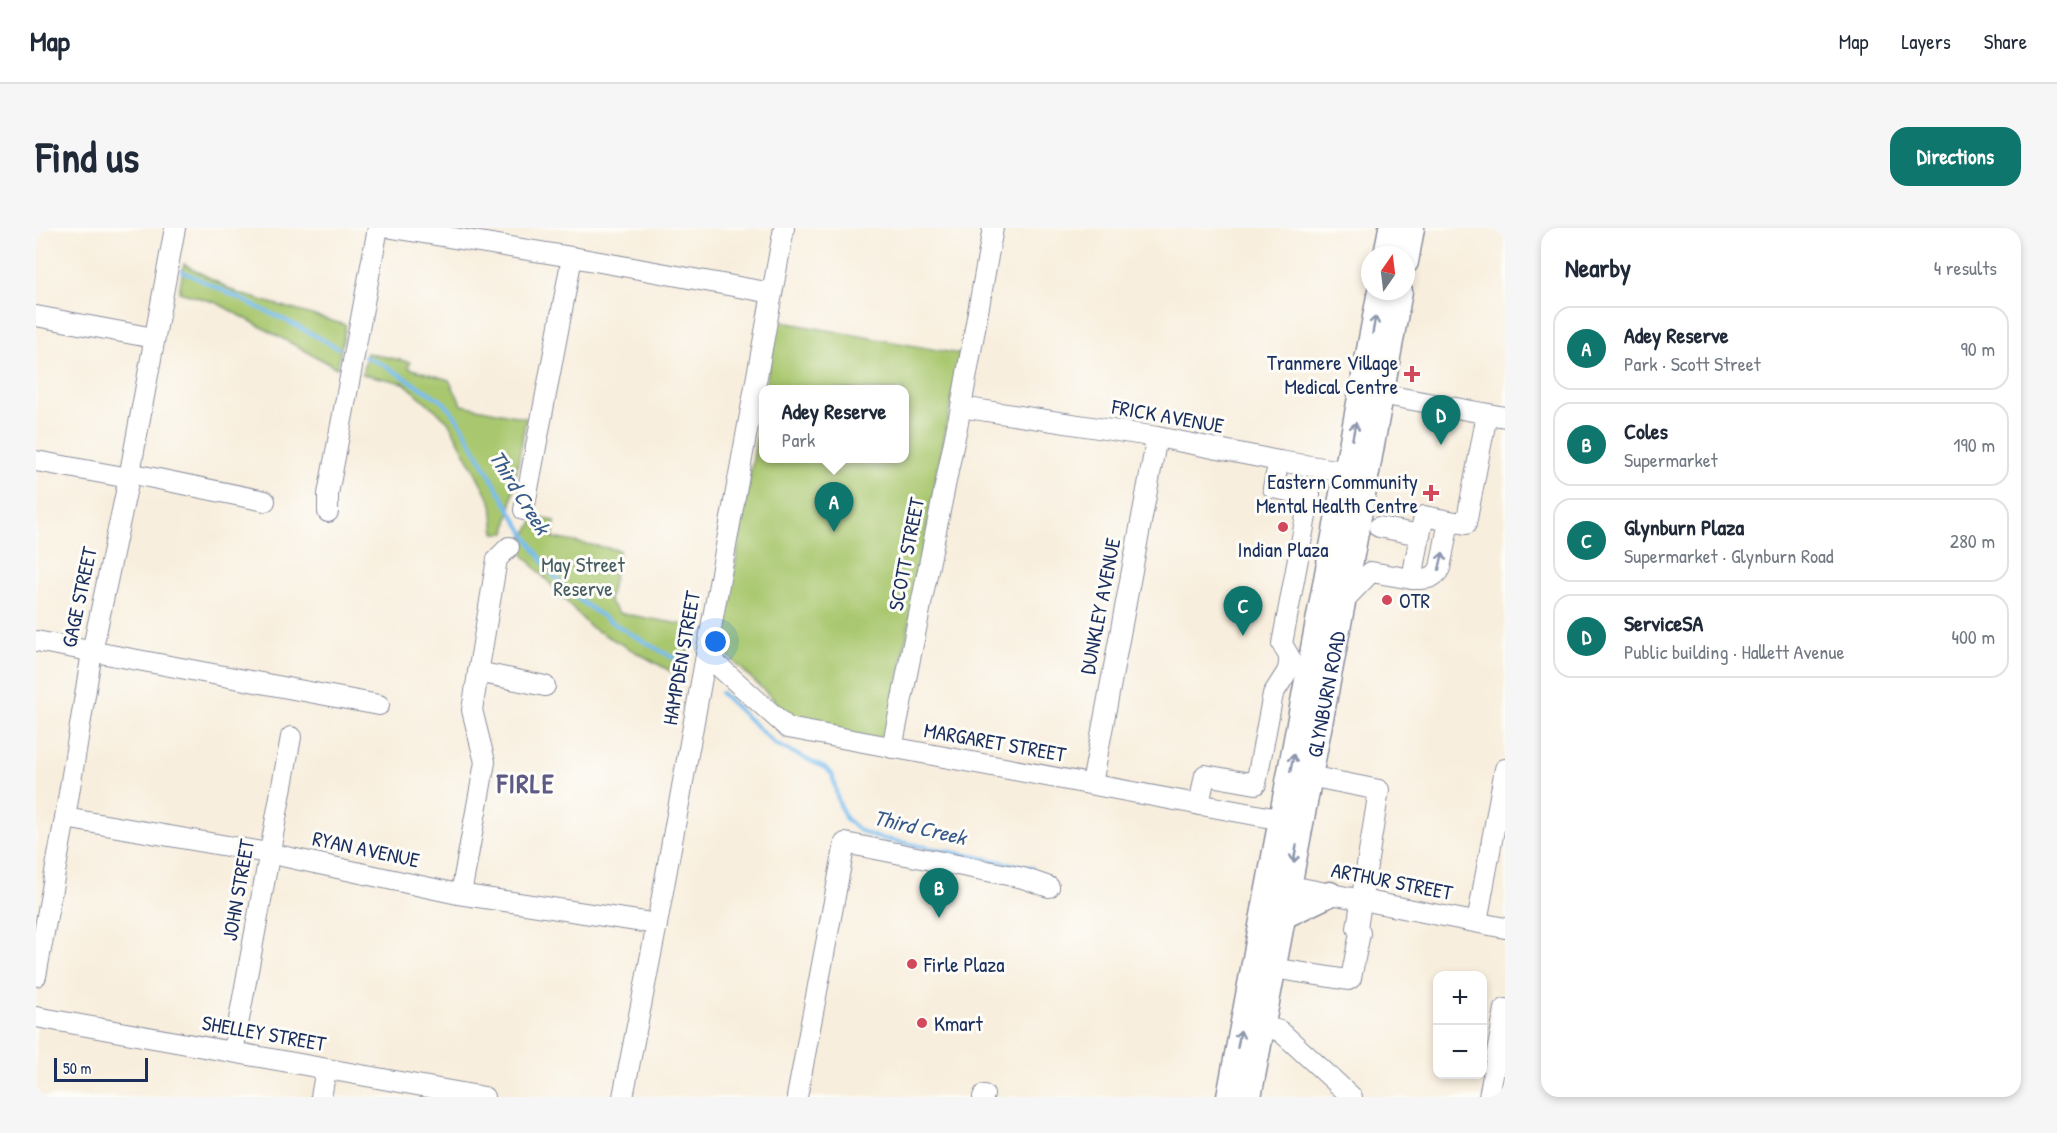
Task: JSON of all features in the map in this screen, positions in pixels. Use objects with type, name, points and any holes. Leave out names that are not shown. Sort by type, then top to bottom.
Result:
[{"type":"main road","points":[[1388,246],[1391,228]]},
{"type":"main road","points":[[1409,246],[1412,228]]},
{"type":"main road","name":"GLYNBURN ROAD","points":[[1291,822],[1309,776],[1333,602],[1329,567],[1356,473],[1371,392],[1379,300]]},
{"type":"main road","name":"GLYNBURN ROAD","points":[[1371,392],[1397,300]]},
{"type":"main road","name":"GLYNBURN ROAD","points":[[1229,1097],[1280,884],[1333,602],[1369,525],[1356,473]]},
{"type":"main road","points":[[1329,567],[1346,531],[1369,525]]},
{"type":"main road","name":"GLYNBURN ROAD","points":[[1249,1097],[1284,916],[1280,884]]},
{"type":"main road","points":[[1284,916],[1330,894]]},
{"type":"street","name":"GAGE STREET","points":[[36,976],[41,926],[66,818],[92,652],[129,476],[175,228]]},
{"type":"street","points":[[328,503],[378,228]]},
{"type":"street","points":[[392,228],[479,235],[572,257],[772,292]]},
{"type":"street","name":"HAMPDEN STREET","points":[[623,1097],[657,924],[784,228]]},
{"type":"street","name":"SCOTT STREET","points":[[892,748],[961,407],[993,228]]},
{"type":"street","points":[[524,510],[572,257]]},
{"type":"street","points":[[36,316],[154,338]]},
{"type":"street","points":[[1371,392],[1496,416],[1466,524],[1424,516],[1412,579]]},
{"type":"street","name":"FRICK AVENUE","points":[[961,407],[1156,437],[1279,461],[1356,473]]},
{"type":"street","name":"DUNKLEY AVENUE","points":[[1092,784],[1156,437]]},
{"type":"street","points":[[36,461],[265,501]]},
{"type":"street","points":[[1199,804],[1205,775],[1256,784],[1273,694],[1287,672],[1289,664],[1290,658],[1282,644],[1310,495],[1274,488],[1279,461]]},
{"type":"street","points":[[1290,599],[1333,602],[1371,572],[1412,579],[1431,578],[1440,568],[1449,521]]},
{"type":"street","points":[[1369,525],[1420,535]]},
{"type":"street","points":[[461,894],[485,762],[472,710],[497,559],[509,547]]},
{"type":"street","points":[[36,641],[379,705]]},
{"type":"street","name":"MARGARET STREET","points":[[706,655],[788,728],[1291,822]]},
{"type":"street","points":[[478,672],[545,686]]},
{"type":"street","name":"JOHN STREET","points":[[233,1052],[291,737]]},
{"type":"street","points":[[1477,922],[1505,769]]},
{"type":"street","points":[[1274,969],[1347,980],[1351,978],[1360,933],[1357,928],[1379,790],[1309,776]]},
{"type":"street","name":"RYAN AVENUE","points":[[66,818],[268,853],[461,894],[657,924]]},
{"type":"street","points":[[797,1097],[846,843],[1023,878],[1048,887]]},
{"type":"street","name":"ARTHUR STREET","points":[[1280,884],[1505,928]]},
{"type":"street","points":[[1489,1097],[1505,1009]]},
{"type":"street","name":"SHELLEY STREET","points":[[36,1017],[484,1097]]},
{"type":"street","points":[[1262,1026],[1280,1031],[1352,1097]]},
{"type":"street","points":[[321,1097],[326,1069]]},
{"type":"green space","points":[[184,264],[237,293],[346,325],[337,368],[217,303],[179,292]]},
{"type":"green space","points":[[777,321],[960,354],[887,742],[798,723],[721,649],[759,423],[759,463],[909,463],[909,385],[766,385]]},
{"type":"green space","name":"May Street Reserve","points":[[367,353],[410,362],[409,368],[449,380],[462,405],[526,418],[506,533],[495,533],[492,504],[448,421],[404,383],[362,374]]},
{"type":"green space","name":"May Street Reserve","points":[[536,517],[555,521],[553,538],[619,550],[609,601],[619,613],[692,626],[683,678],[590,627],[517,548]]},
{"type":"waterway","name":"Third Creek","points":[[182,271],[338,348]]},
{"type":"waterway","name":"Third Creek","points":[[365,357],[384,365],[441,400],[448,407],[465,431],[521,529],[558,581],[573,595],[608,620],[682,663]]},
{"type":"waterway","name":"Third Creek","points":[[721,693],[775,744],[825,768],[832,774],[845,818],[859,830],[875,837],[1032,868]]},
{"type":"place","name":"Tranmere Village Medical Centre","points":[[1412,374]]},
{"type":"place","name":"ServiceSA","points":[[1441,445]]},
{"type":"place","name":"Eastern Community Mental Health Centre","points":[[1431,493]]},
{"type":"place","name":"Indian Plaza","points":[[1283,527]]},
{"type":"place","name":"Adey Reserve","points":[[834,532]]},
{"type":"place","name":"OTR","points":[[1387,600]]},
{"type":"place","name":"Glynburn Plaza","points":[[1243,636]]},
{"type":"place","name":"Coles","points":[[939,918]]},
{"type":"place","name":"Firle Plaza","points":[[912,964]]},
{"type":"place","name":"Kmart","points":[[922,1023]]},
{"type":"district","name":"FIRLE","points":[[526,783]]}]
